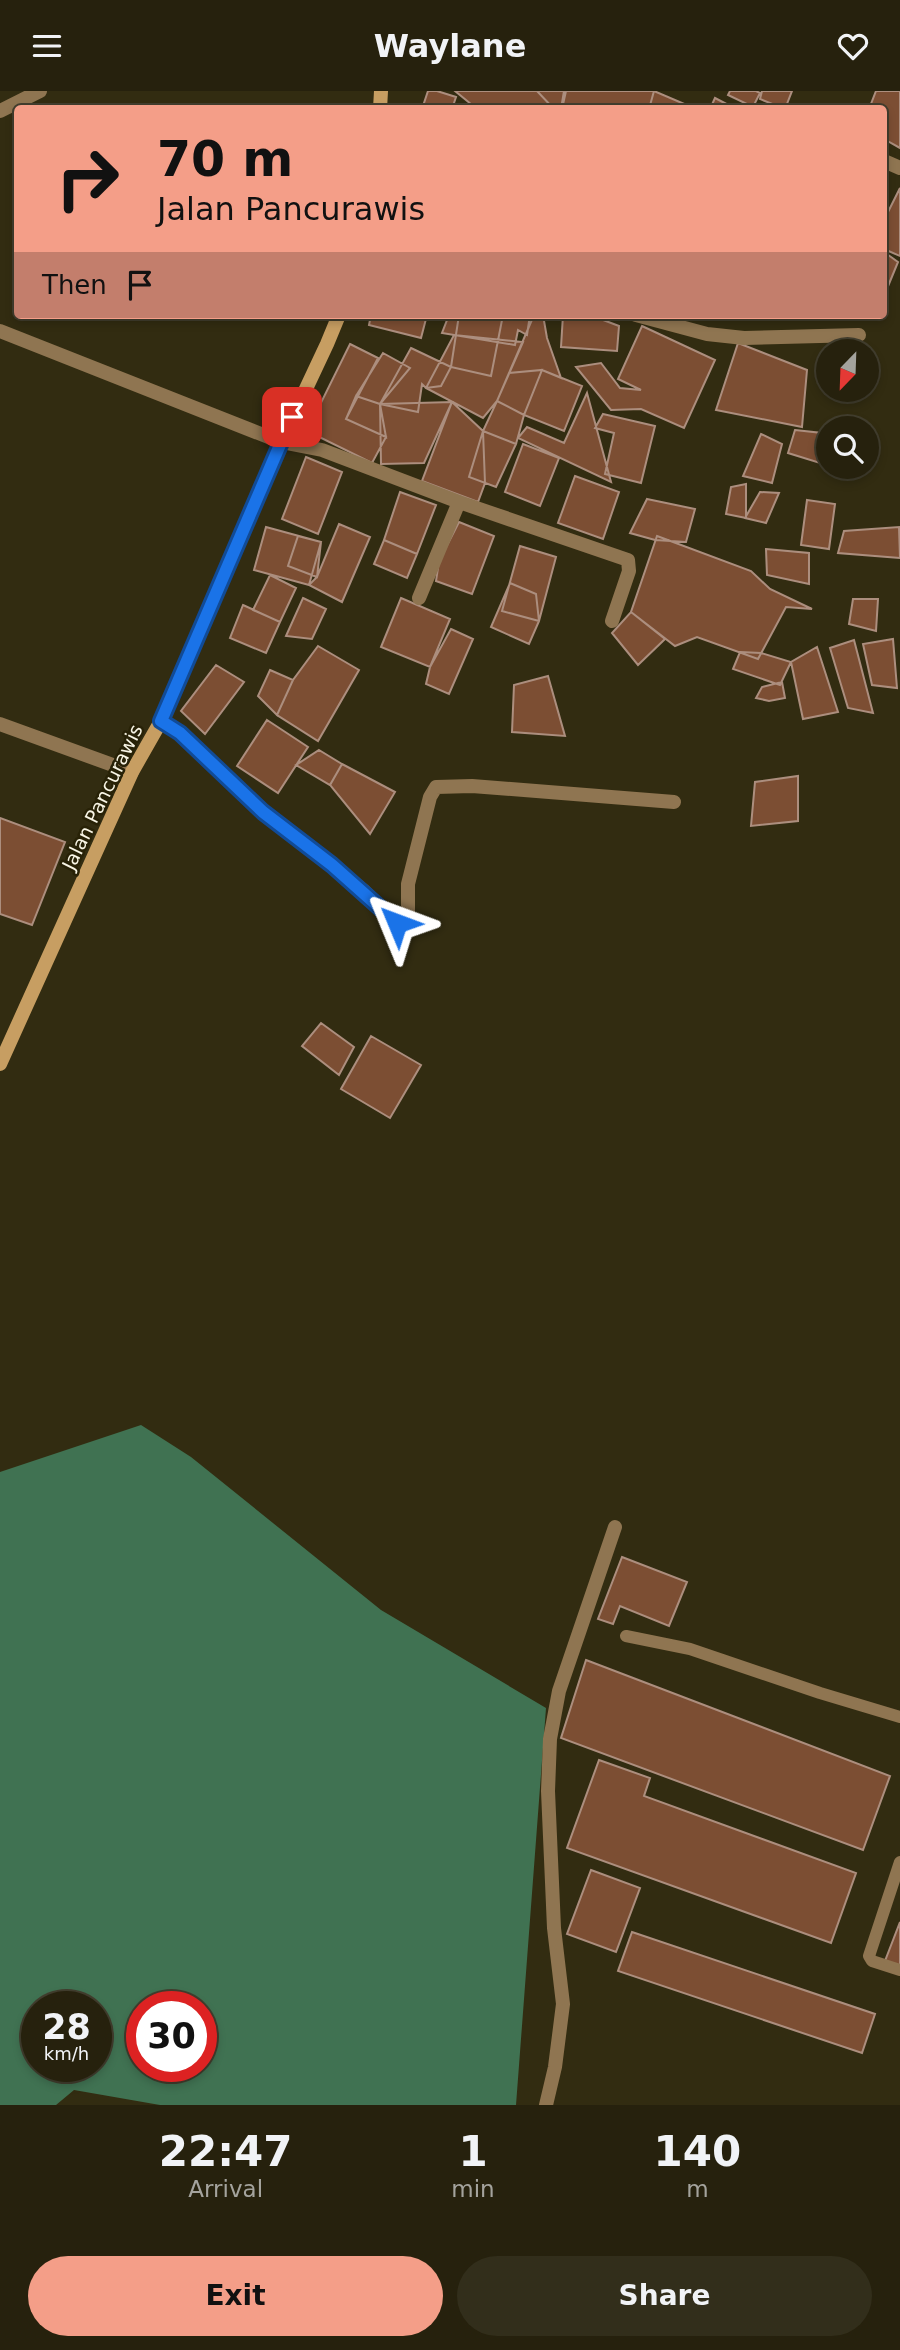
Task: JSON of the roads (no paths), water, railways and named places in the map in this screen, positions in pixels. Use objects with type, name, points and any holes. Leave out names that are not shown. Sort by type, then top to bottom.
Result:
[{"type":"street","points":[[0,111],[40,91]]},
{"type":"street","name":"Jalan Pancurawis","points":[[0,1064],[132,772],[161,721],[281,442],[337,319]]},
{"type":"street","points":[[651,319],[707,334],[744,338],[859,335]]},
{"type":"street","points":[[0,331],[281,442],[322,450],[459,502],[628,560],[629,571],[612,621]]},
{"type":"street","points":[[419,598],[459,502]]},
{"type":"street","points":[[161,721],[180,733],[263,812],[364,891],[397,923],[408,919],[408,884],[430,797],[436,786],[472,786],[674,802]]},
{"type":"street","points":[[0,724],[132,772]]},
{"type":"street","points":[[546,2105],[555,2067],[563,2004],[554,1914],[548,1791],[550,1739],[559,1691],[615,1527]]},
{"type":"lane","points":[[626,1636],[690,1649],[900,1717]]},
{"type":"lane","points":[[900,1862],[869,1956],[872,1961],[900,1971]]}]
